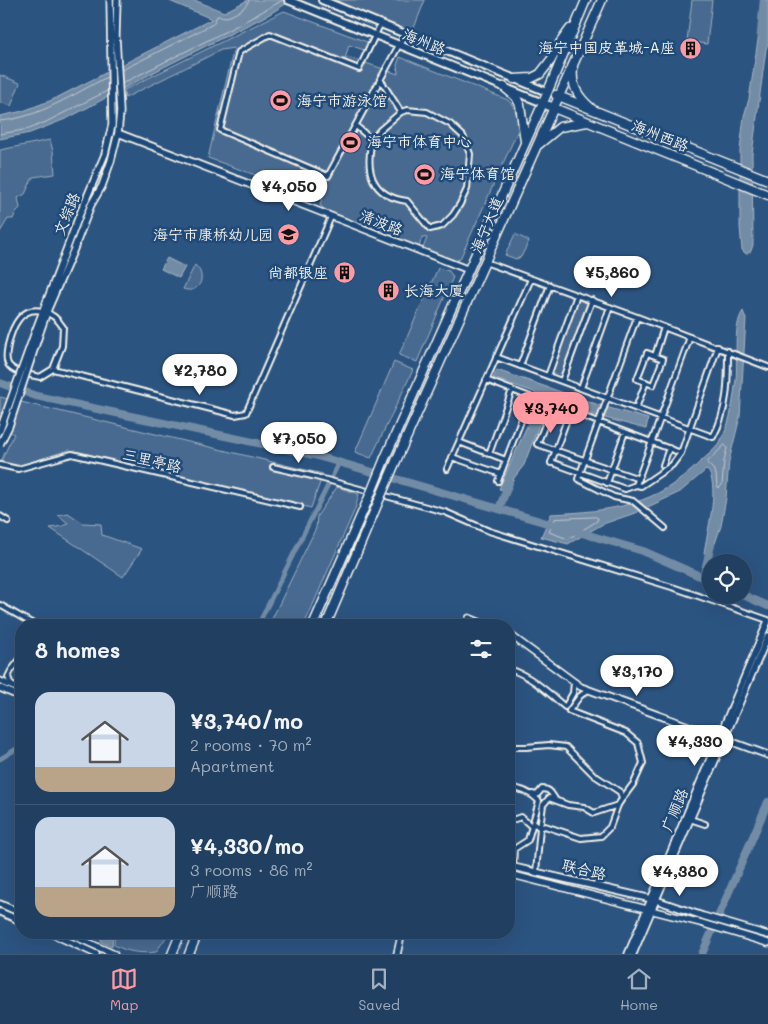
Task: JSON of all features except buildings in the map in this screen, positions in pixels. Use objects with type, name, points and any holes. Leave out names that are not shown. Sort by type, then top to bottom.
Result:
[{"type":"highway","name":"海宁大道","points":[[316,619],[543,103],[586,0]]},
{"type":"highway","name":"海宁大道","points":[[329,619],[396,461],[602,0]]},
{"type":"highway","points":[[514,79],[532,78],[540,74],[552,60],[560,43],[577,20]]},
{"type":"highway","points":[[573,64],[572,74],[575,90],[595,111]]},
{"type":"highway","points":[[504,87],[516,97],[520,105],[525,144]]},
{"type":"highway","name":"海州西路","points":[[547,92],[768,180]]},
{"type":"highway","name":"海州西路","points":[[543,103],[768,195]]},
{"type":"highway","points":[[535,148],[560,126],[589,122]]},
{"type":"highway","points":[[172,954],[178,939]]},
{"type":"highway","points":[[189,954],[195,939]]},
{"type":"main road","name":"文综路","points":[[44,312],[79,216],[103,162],[112,125],[110,0]]},
{"type":"main road","points":[[0,444],[10,426],[44,312],[74,249],[90,205],[102,186],[111,161],[118,133],[120,112],[116,36],[117,0]]},
{"type":"main road","name":"海州路","points":[[288,0],[543,103]]},
{"type":"main road","name":"海州路","points":[[322,0],[547,92]]},
{"type":"main road","name":"清波路","points":[[118,133],[469,270]]},
{"type":"main road","points":[[0,430],[38,332]]},
{"type":"main road","name":"广顺路","points":[[653,899],[690,819],[768,620]]},
{"type":"main road","name":"广顺路","points":[[633,954],[653,899],[721,739],[768,636]]},
{"type":"main road","points":[[515,638],[574,682],[588,690],[768,755]]},
{"type":"main road","points":[[0,681],[15,693]]},
{"type":"main road","points":[[0,688],[15,689]]},
{"type":"main road","name":"联合路","points":[[515,867],[653,899],[768,935]]},
{"type":"main road","points":[[515,876],[649,909],[768,943]]},
{"type":"main road","points":[[0,904],[15,910]]},
{"type":"main road","name":"广顺路","points":[[628,954],[649,909]]},
{"type":"main road","points":[[0,912],[15,918]]},
{"type":"main road","points":[[63,939],[96,954]]},
{"type":"main road","points":[[81,939],[114,954]]},
{"type":"main road","points":[[397,954],[400,939]]},
{"type":"street","points":[[380,25],[359,70],[270,34],[239,52],[220,130],[328,176],[405,34]]},
{"type":"street","points":[[380,79],[400,112]]},
{"type":"street","points":[[407,110],[427,112],[450,124],[463,136],[470,154],[467,189],[453,215],[442,226],[430,229],[408,201],[397,199],[385,192],[373,181],[369,170],[372,140],[400,112],[407,110]]},
{"type":"street","points":[[356,126],[372,140]]},
{"type":"street","points":[[53,369],[235,414],[246,413],[331,217]]},
{"type":"street","points":[[485,262],[637,316],[768,367]]},
{"type":"street","points":[[447,469],[531,279]]},
{"type":"street","points":[[520,366],[550,286]]},
{"type":"street","points":[[548,376],[577,295]]},
{"type":"street","points":[[562,381],[592,300]]},
{"type":"street","points":[[581,388],[610,307]]},
{"type":"street","points":[[30,310],[44,312],[58,319],[63,326],[64,336],[53,369],[40,377],[14,369],[8,364],[6,354],[8,342],[18,319],[30,310]]},
{"type":"street","points":[[637,316],[578,479],[614,497],[633,501],[665,528]]},
{"type":"street","points":[[655,356],[664,327]]},
{"type":"street","points":[[636,485],[690,337]]},
{"type":"street","points":[[570,411],[551,463],[625,489],[636,485],[641,486],[672,465],[680,453],[718,347]]},
{"type":"street","points":[[496,357],[581,388],[607,400],[636,408],[713,437],[721,422],[726,400],[730,352]]},
{"type":"street","points":[[647,353],[655,356],[663,359],[653,384],[637,379],[647,353]]},
{"type":"street","points":[[486,380],[530,397],[498,481]]},
{"type":"street","points":[[636,408],[646,382]]},
{"type":"street","points":[[489,453],[512,390]]},
{"type":"street","points":[[639,478],[537,444],[553,405],[680,453]]},
{"type":"street","points":[[607,483],[625,432]]},
{"type":"street","points":[[459,442],[506,460]]},
{"type":"street","points":[[663,465],[669,448]]},
{"type":"street","name":"三里亭路","points":[[0,465],[18,469],[72,454],[300,507]]},
{"type":"street","points":[[452,456],[500,474]]},
{"type":"street","points":[[273,467],[321,478],[445,512],[489,530],[675,588],[768,620]]},
{"type":"street","points":[[0,516],[8,521]]},
{"type":"street","points":[[0,605],[24,619]]},
{"type":"street","points":[[10,689],[8,677],[15,666]]},
{"type":"street","points":[[515,671],[544,688],[565,707],[573,694],[574,682]]},
{"type":"street","points":[[540,828],[545,826],[581,838],[601,836],[610,827],[618,805],[634,783],[643,763],[638,743],[626,733],[569,711],[580,696],[588,690]]},
{"type":"street","points":[[515,747],[526,748],[549,745],[566,747],[594,775],[620,792],[622,799]]},
{"type":"street","points":[[515,788],[537,795],[542,789],[547,789],[552,793],[555,800]]},
{"type":"street","points":[[515,848],[528,840],[539,801],[532,794]]},
{"type":"street","points":[[536,872],[543,805],[549,798],[568,806],[584,807],[594,813],[618,805]]},
{"type":"street","points":[[515,819],[521,817],[531,826]]},
{"type":"street","points":[[690,819],[705,824]]},
{"type":"street","points":[[531,826],[536,824],[540,828]]},
{"type":"shaded area","points":[[335,0],[425,0],[412,33]]},
{"type":"shaded area","points":[[692,0],[712,0],[707,44],[687,41]]},
{"type":"shaded area","name":"海宁市体育中心","points":[[284,11],[367,42],[364,50],[349,45],[345,59],[348,57],[398,74],[397,65],[400,57],[508,100],[513,106],[519,128],[460,259],[454,261],[423,248],[427,238],[422,237],[419,247],[325,210],[320,205],[322,199],[208,158],[234,48],[221,50],[125,98],[124,90]]},
{"type":"shaded area","points":[[0,75],[20,83],[11,106],[0,102]]},
{"type":"shaded area","points":[[50,140],[55,174],[33,177],[25,194],[18,198],[20,208],[13,219],[8,219],[0,232],[0,150]]},
{"type":"shaded area","points":[[515,234],[529,241],[521,257],[516,259],[505,255]]},
{"type":"shaded area","points":[[195,265],[201,274],[200,283],[193,289],[183,289]]},
{"type":"shaded area","points":[[438,268],[449,271],[453,277],[417,362],[399,355]]},
{"type":"shaded area","points":[[578,300],[589,304],[561,379],[550,374]]},
{"type":"shaded area","points":[[394,362],[413,370],[371,458],[355,452]]},
{"type":"shaded area","points":[[0,397],[323,474],[311,508],[69,450],[18,466],[0,463],[14,434],[0,427]]},
{"type":"shaded area","points":[[337,487],[359,494],[355,509],[307,619],[272,619],[316,528],[317,516]]},
{"type":"shaded area","points":[[68,513],[83,523],[101,524],[102,535],[142,549],[123,577],[50,528],[63,526],[68,523],[58,515]]},
{"type":"shaded area","points":[[114,939],[165,939],[156,952],[134,952],[114,945]]},
{"type":"water","points":[[167,0],[194,0],[224,12],[248,0],[292,0],[268,15],[68,118],[30,133],[0,139],[0,116],[23,111],[52,100],[212,19]]},
{"type":"water","points":[[762,0],[768,0],[768,44],[752,154],[753,245],[751,251],[746,254],[742,250],[740,227],[740,150],[761,20]]},
{"type":"water","points":[[167,258],[185,267],[179,278],[161,269]]},
{"type":"water","points":[[743,311],[746,319],[740,417],[729,461],[726,498],[721,526],[711,554],[704,553],[713,500],[712,480],[709,472],[706,470],[680,492],[635,513],[603,524],[568,544],[541,537],[551,514],[613,508],[650,497],[684,476],[718,445],[726,430],[731,413],[736,379],[736,334]]},
{"type":"water","points":[[497,370],[599,405],[648,419],[646,429],[594,415],[551,399],[547,403],[524,465],[514,478],[508,491],[499,489],[538,401],[538,397],[534,392],[493,378]]},
{"type":"water","points":[[101,939],[113,939],[112,947],[101,942]]},
{"type":"waterway","points":[[759,35],[762,0]]},
{"type":"waterway","points":[[0,383],[36,396],[314,455],[557,526]]},
{"type":"waterway","points":[[261,619],[339,463]]},
{"type":"waterway","points":[[499,509],[509,483]]},
{"type":"waterway","points":[[575,531],[643,551],[702,577]]},
{"type":"waterway","points":[[709,554],[711,545]]},
{"type":"waterway","points":[[752,599],[768,606]]},
{"type":"waterway","points":[[0,759],[15,750]]},
{"type":"waterway","points":[[702,954],[768,802]]},
{"type":"place","name":"海宁中国皮革城-A座","points":[[691,48]]},
{"type":"place","name":"海宁市游泳馆","points":[[281,101]]},
{"type":"place","name":"海宁市体育中心","points":[[351,142]]},
{"type":"place","name":"海宁体育馆","points":[[424,174]]},
{"type":"place","name":"海宁市康桥幼儿园","points":[[289,235]]},
{"type":"place","name":"尚都银座","points":[[344,273]]},
{"type":"place","name":"长海大厦","points":[[388,291]]}]
